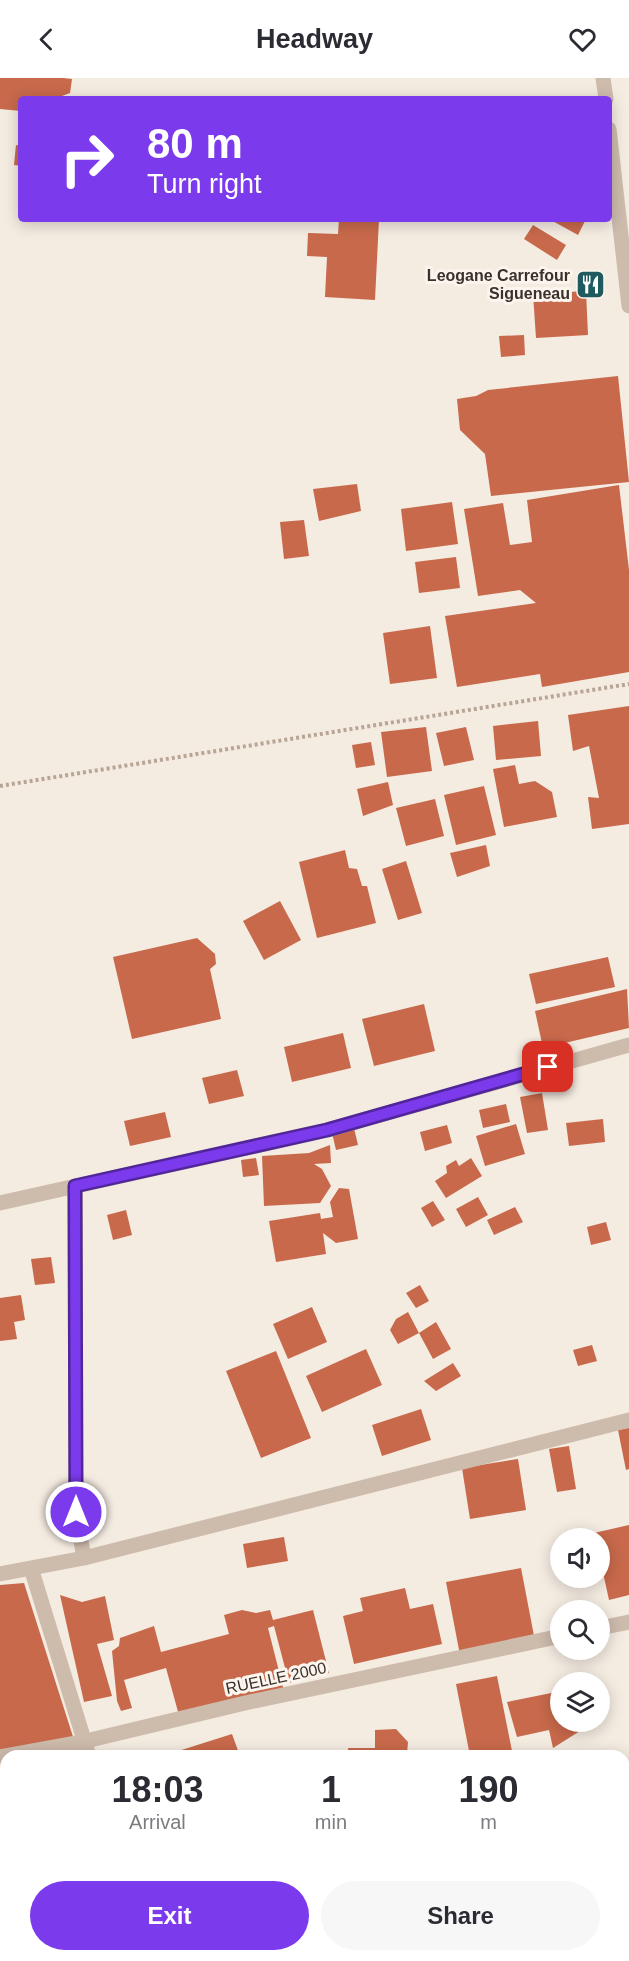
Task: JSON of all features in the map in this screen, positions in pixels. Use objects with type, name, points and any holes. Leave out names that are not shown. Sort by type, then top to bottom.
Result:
[{"type":"street","points":[[603,78],[606,96]]},
{"type":"street","points":[[612,156],[629,306]]},
{"type":"street","points":[[0,1203],[327,1130],[629,1046]]},
{"type":"street","points":[[75,1186],[76,1512],[84,1558]]},
{"type":"street","points":[[0,1574],[84,1558],[629,1420]]},
{"type":"street","points":[[31,1568],[88,1749]]},
{"type":"street","points":[[610,1626],[629,1622]]},
{"type":"street","name":"RUELLE 2000","points":[[88,1749],[245,1703],[550,1638]]},
{"type":"path","points":[[0,786],[629,684]]},
{"type":"building","points":[[0,78],[72,79],[70,93],[62,96],[18,96],[18,111],[0,109]]},
{"type":"building","points":[[16,145],[18,145],[18,166],[14,165]]},
{"type":"building","points":[[339,222],[379,222],[375,300],[325,297],[327,257],[307,256],[308,233],[338,234]]},
{"type":"building","points":[[554,222],[584,222],[578,235]]},
{"type":"building","points":[[533,225],[566,245],[557,260],[524,239]]},
{"type":"building","points":[[586,291],[588,335],[536,338],[533,294]]},
{"type":"building","points":[[524,335],[525,355],[501,357],[499,336]]},
{"type":"building","points":[[618,376],[629,482],[491,496],[485,454],[460,430],[457,399],[476,396],[488,390]]},
{"type":"building","points":[[357,484],[361,511],[319,521],[313,489]]},
{"type":"building","points":[[619,485],[629,570],[629,672],[542,687],[540,674],[457,687],[445,616],[536,603],[520,590],[478,596],[464,509],[503,503],[510,545],[532,542],[527,500]]},
{"type":"building","points":[[452,502],[458,544],[406,551],[401,509]]},
{"type":"building","points":[[304,520],[309,556],[284,559],[280,522]]},
{"type":"building","points":[[456,557],[460,588],[419,593],[415,562]]},
{"type":"building","points":[[430,626],[437,678],[390,684],[383,633]]},
{"type":"building","points":[[629,706],[629,824],[592,829],[588,797],[599,798],[589,746],[573,751],[568,715]]},
{"type":"building","points":[[538,721],[541,756],[496,760],[493,726]]},
{"type":"building","points":[[426,727],[432,771],[387,777],[381,732]]},
{"type":"building","points":[[466,727],[474,760],[444,766],[436,733]]},
{"type":"building","points":[[371,742],[375,765],[356,768],[352,745]]},
{"type":"building","points":[[515,765],[519,784],[535,781],[552,792],[557,817],[504,827],[493,769]]},
{"type":"building","points":[[388,782],[393,805],[363,816],[357,789]]},
{"type":"building","points":[[484,786],[496,835],[456,845],[444,795]]},
{"type":"building","points":[[435,799],[444,836],[406,846],[396,808]]},
{"type":"building","points":[[486,845],[490,866],[457,877],[450,853]]},
{"type":"building","points":[[345,850],[349,868],[357,869],[362,886],[367,886],[376,923],[317,938],[299,862]]},
{"type":"building","points":[[406,861],[422,913],[398,920],[382,869]]},
{"type":"building","points":[[280,901],[301,940],[264,960],[243,921]]},
{"type":"building","points":[[197,938],[215,954],[216,964],[210,969],[221,1019],[132,1039],[113,957]]},
{"type":"building","points":[[608,957],[615,987],[536,1004],[529,974]]},
{"type":"building","points":[[627,989],[629,1028],[543,1048],[535,1011]]},
{"type":"building","points":[[424,1004],[435,1051],[374,1066],[362,1019]]},
{"type":"building","points":[[343,1033],[351,1068],[292,1082],[284,1047]]},
{"type":"building","points":[[237,1070],[244,1096],[209,1104],[202,1078]]},
{"type":"building","points":[[542,1093],[548,1130],[527,1133],[520,1097]]},
{"type":"building","points":[[506,1104],[510,1122],[483,1128],[479,1110]]},
{"type":"building","points":[[165,1112],[171,1137],[130,1146],[124,1121]]},
{"type":"building","points":[[603,1119],[605,1142],[569,1146],[566,1123]]},
{"type":"building","points":[[516,1124],[525,1154],[485,1166],[476,1136]]},
{"type":"building","points":[[447,1125],[452,1143],[425,1151],[420,1132]]},
{"type":"building","points":[[354,1128],[358,1145],[336,1150],[332,1133]]},
{"type":"building","points":[[330,1145],[331,1163],[314,1164],[322,1169],[331,1186],[320,1203],[264,1206],[262,1156],[309,1153]]},
{"type":"building","points":[[256,1158],[259,1175],[243,1177],[241,1160]]},
{"type":"building","points":[[471,1158],[482,1176],[446,1198],[435,1181],[447,1173],[446,1166],[456,1160],[459,1166]]},
{"type":"building","points":[[339,1188],[349,1189],[358,1239],[336,1243],[323,1233],[326,1254],[276,1262],[269,1221],[320,1213],[321,1219],[333,1217],[330,1202]]},
{"type":"building","points":[[478,1197],[488,1215],[466,1227],[456,1209]]},
{"type":"building","points":[[433,1201],[445,1220],[432,1227],[421,1208]]},
{"type":"building","points":[[515,1207],[523,1222],[494,1235],[487,1220]]},
{"type":"building","points":[[126,1210],[132,1235],[113,1240],[107,1215]]},
{"type":"building","points":[[606,1222],[611,1240],[591,1245],[587,1227]]},
{"type":"building","points":[[51,1257],[55,1283],[35,1285],[31,1259]]},
{"type":"building","points":[[420,1285],[429,1301],[416,1308],[406,1293]]},
{"type":"building","points":[[21,1295],[25,1320],[14,1322],[17,1339],[0,1341],[0,1298]]},
{"type":"building","points":[[312,1307],[327,1342],[288,1359],[273,1324]]},
{"type":"building","points":[[408,1312],[419,1333],[398,1344],[390,1330],[396,1319]]},
{"type":"building","points":[[436,1322],[451,1349],[433,1359],[419,1333]]},
{"type":"building","points":[[592,1345],[597,1361],[578,1366],[573,1350]]},
{"type":"building","points":[[366,1349],[382,1385],[322,1412],[306,1376]]},
{"type":"building","points":[[276,1351],[311,1438],[261,1458],[226,1371]]},
{"type":"building","points":[[453,1363],[461,1376],[436,1391],[424,1381]]},
{"type":"building","points":[[421,1409],[431,1440],[382,1456],[372,1425]]},
{"type":"building","points":[[629,1428],[629,1469],[626,1470],[618,1430]]},
{"type":"building","points":[[569,1446],[576,1489],[557,1492],[549,1449]]},
{"type":"building","points":[[518,1459],[526,1510],[470,1519],[462,1468]]},
{"type":"building","points":[[629,1525],[629,1595],[609,1600],[606,1588],[610,1588],[610,1529]]},
{"type":"building","points":[[284,1537],[288,1561],[247,1568],[243,1544]]},
{"type":"building","points":[[521,1568],[535,1641],[460,1655],[446,1582]]},
{"type":"building","points":[[24,1583],[75,1743],[0,1750],[0,1585]]},
{"type":"building","points":[[405,1588],[410,1609],[433,1604],[442,1644],[354,1664],[343,1616],[363,1611],[360,1598]]},
{"type":"building","points":[[60,1595],[82,1602],[105,1596],[114,1640],[97,1644],[112,1696],[84,1702]]},
{"type":"building","points":[[242,1610],[256,1613],[270,1610],[273,1620],[313,1610],[329,1673],[289,1683],[274,1626],[268,1628],[284,1691],[180,1719],[166,1668],[124,1680],[132,1708],[121,1711],[117,1701],[112,1651],[119,1646],[120,1638],[154,1626],[161,1652],[229,1634],[224,1615]]},
{"type":"building","points":[[497,1676],[512,1750],[469,1750],[456,1684]]},
{"type":"building","points":[[550,1693],[550,1732],[578,1732],[553,1748],[549,1730],[517,1737],[507,1702]]},
{"type":"building","points":[[396,1729],[408,1742],[407,1750],[348,1750],[348,1748],[375,1748],[375,1730]]},
{"type":"building","points":[[232,1734],[238,1750],[181,1750]]},
{"type":"place","name":"Leogane Carrefour Sigueneau","points":[[591,284]]},
{"type":"route","points":[[76,1512],[75,1186],[327,1130],[548,1067]]}]
